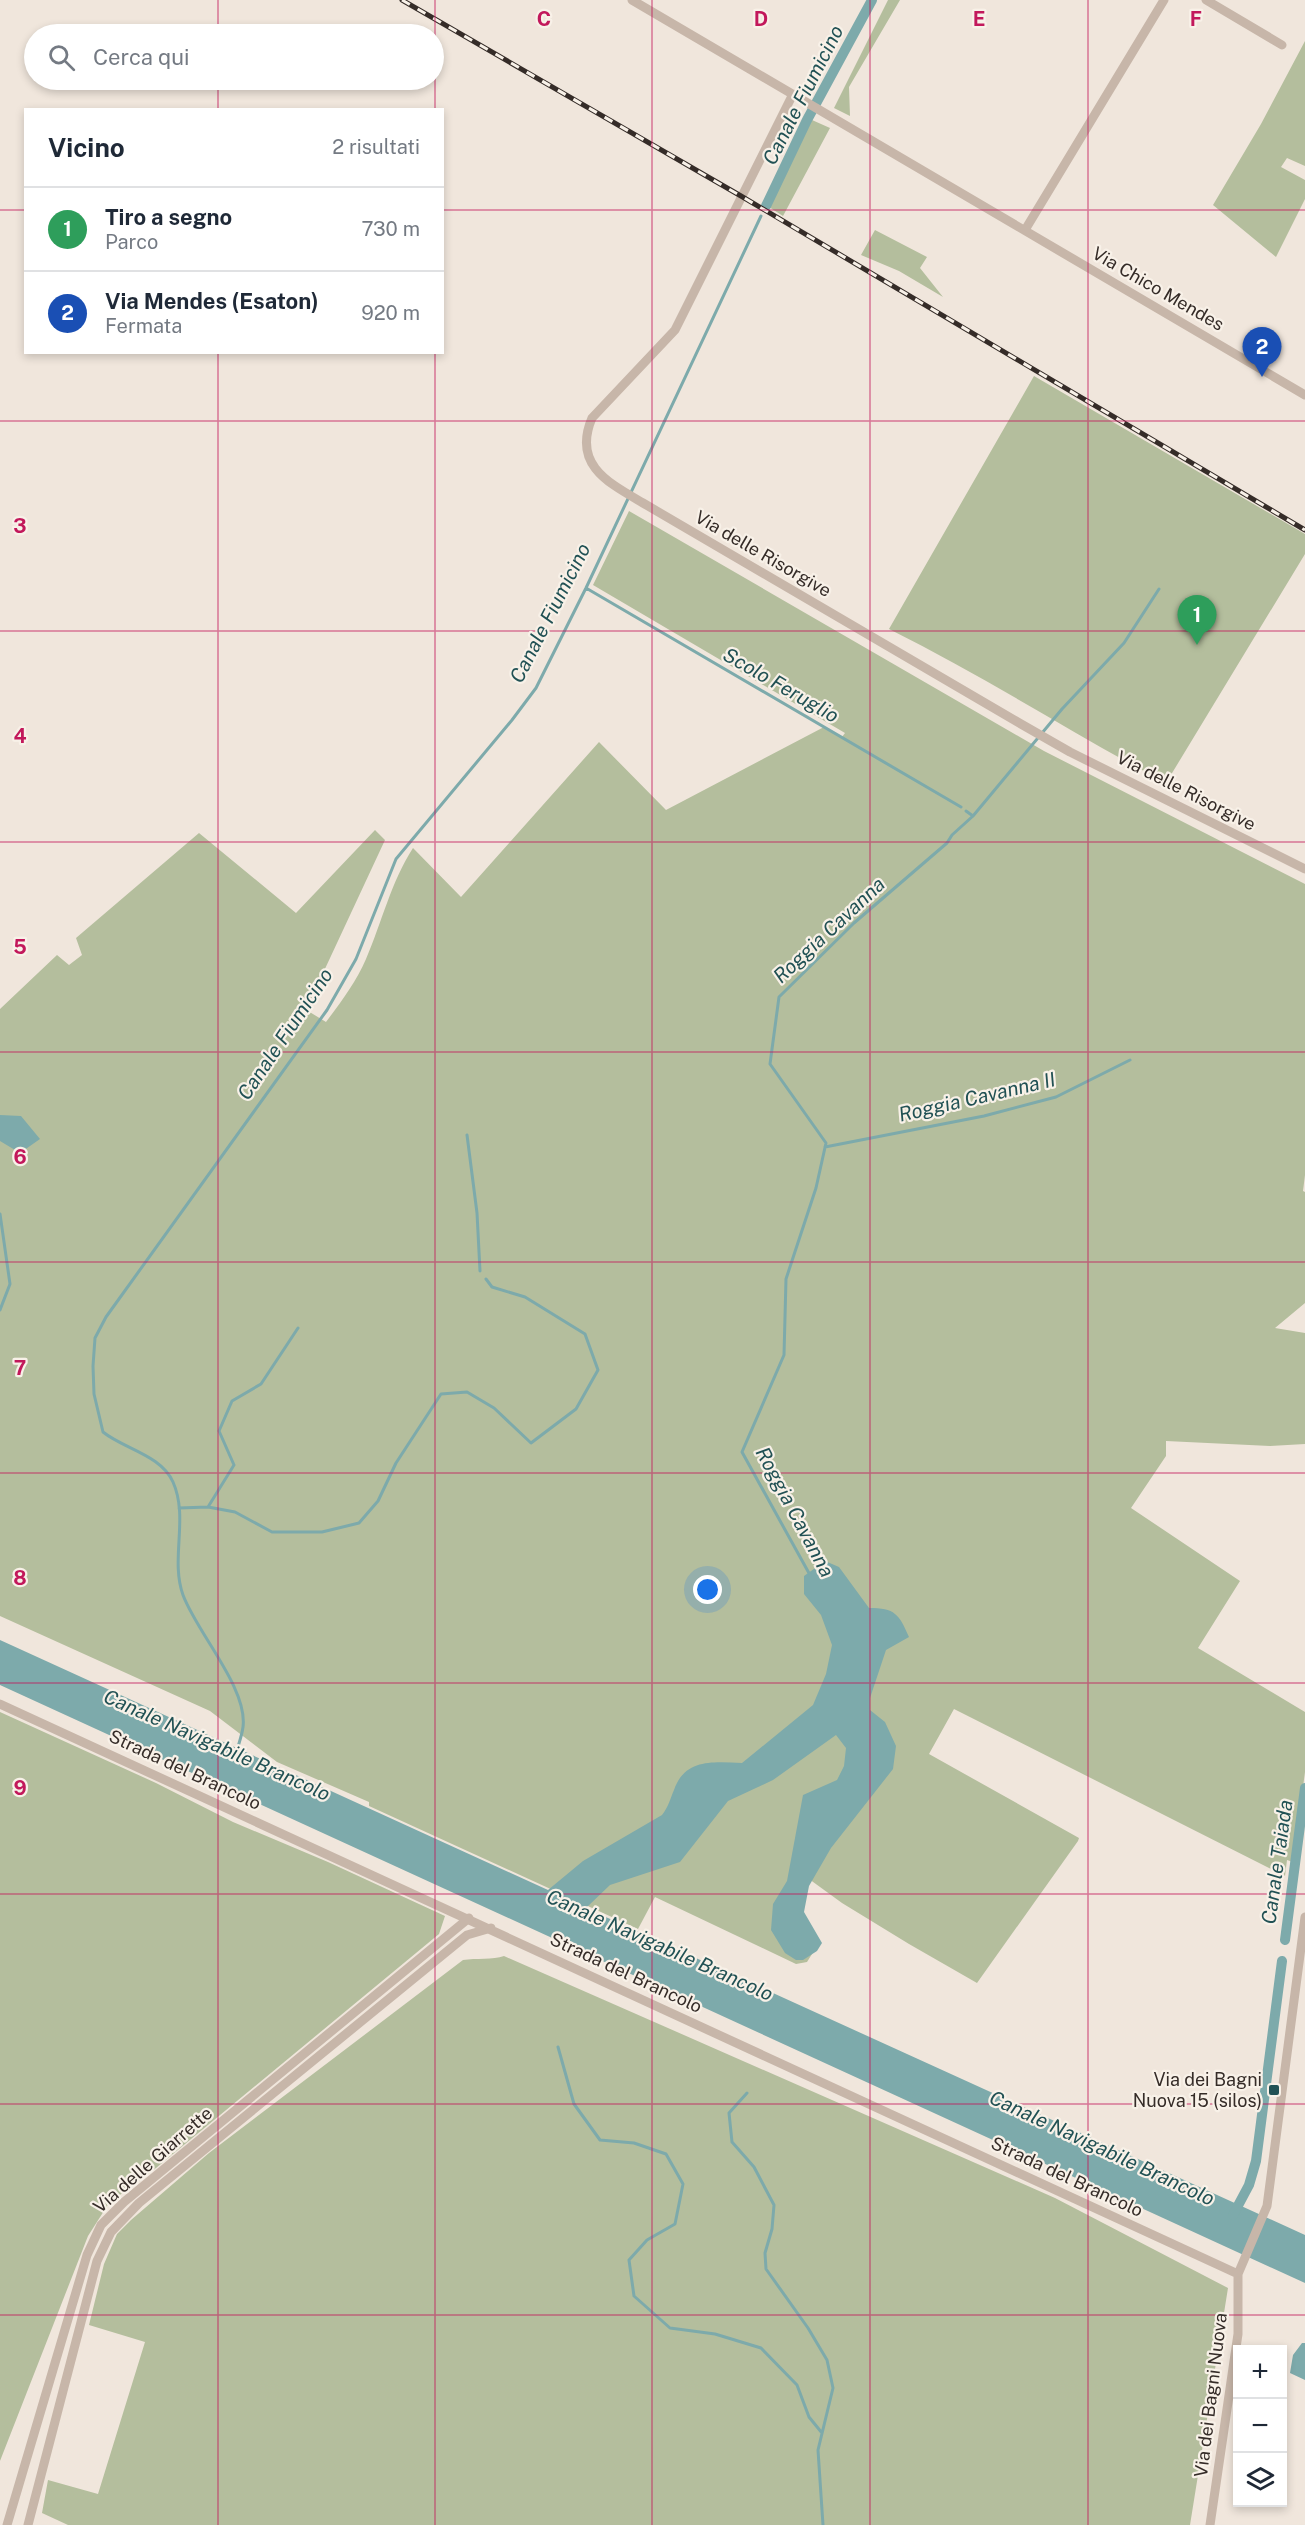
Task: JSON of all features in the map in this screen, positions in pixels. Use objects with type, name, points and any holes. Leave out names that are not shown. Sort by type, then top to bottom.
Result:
[{"type":"street","name":"Via Chico Mendes","points":[[632,0],[1305,394]]},
{"type":"street","points":[[1025,230],[1164,0]]},
{"type":"street","points":[[1206,0],[1282,45]]},
{"type":"street","name":"Via delle Risorgive","points":[[793,94],[675,330],[592,418],[586,431],[588,456],[596,471],[621,490],[1070,752],[1305,869]]},
{"type":"street","name":"Strada del Brancolo","points":[[0,1704],[1238,2274]]},
{"type":"street","points":[[454,1912],[457,1920],[456,1929]]},
{"type":"street","name":"Via dei Bagni Nuova","points":[[1210,2525],[1238,2334],[1238,2274],[1267,2206],[1305,1917]]},
{"type":"street","name":"Via delle Giarrette","points":[[7,2525],[87,2255],[101,2225],[124,2202],[469,1918]]},
{"type":"street","name":"Via delle Giarrette","points":[[28,2525],[97,2261],[111,2232],[139,2203],[467,1935],[486,1926]]},
{"type":"green space","points":[[888,0],[900,0],[849,87],[850,116],[834,108]]},
{"type":"green space","points":[[1305,41],[1305,166],[1287,158],[1281,167],[1305,180],[1305,199],[1276,257],[1213,205],[1261,124]]},
{"type":"green space","points":[[812,120],[830,128],[783,216],[769,207]]},
{"type":"green space","points":[[875,230],[927,257],[920,268],[943,297],[899,271],[861,255]]},
{"type":"green space","points":[[1034,376],[1305,534],[1305,554],[1166,783],[889,629]]},
{"type":"green space","points":[[629,511],[1044,751],[1305,884],[1305,1175],[1303,1191],[1305,1192],[1305,1303],[1275,1328],[1305,1333],[1305,1444],[1270,1446],[1166,1441],[1166,1456],[1131,1508],[1240,1581],[1198,1648],[1305,1712],[1305,1772],[1293,1862],[1287,1860],[1285,1876],[954,1709],[929,1754],[1079,1838],[1078,1841],[977,1983],[842,1903],[809,1879],[796,1899],[812,1954],[807,1962],[796,1964],[655,1897],[638,1929],[369,1806],[369,1802],[277,1762],[210,1711],[0,1616],[0,1009],[57,955],[69,965],[82,955],[76,938],[199,833],[296,913],[375,830],[385,840],[310,1001],[302,1011],[308,1011],[326,1022],[348,992],[362,967],[393,888],[413,848],[461,897],[599,742],[666,810],[824,727],[842,737],[845,733],[593,585]]},
{"type":"green space","points":[[0,1712],[156,1783],[233,1822],[328,1862],[445,1916],[439,1934],[156,2168],[109,2203],[88,2236],[0,2461]]},
{"type":"green space","points":[[504,1956],[1055,2198],[1228,2288],[1190,2525],[68,2525],[42,2513],[48,2480],[98,2494],[145,2342],[89,2325],[104,2264],[117,2234],[209,2153],[463,1960]]},
{"type":"water","points":[[0,1115],[21,1116],[40,1139],[20,1153],[0,1141]]},
{"type":"water","name":"Canale Navigabile Brancolo","points":[[825,1561],[839,1567],[869,1608],[885,1609],[895,1614],[909,1637],[886,1650],[870,1698],[870,1710],[885,1722],[896,1746],[893,1769],[831,1848],[809,1886],[804,1912],[822,1943],[817,1951],[803,1960],[796,1960],[785,1953],[771,1930],[773,1904],[787,1881],[803,1795],[837,1780],[844,1766],[846,1748],[836,1735],[773,1780],[728,1801],[680,1862],[610,1885],[586,1908],[1305,2235],[1305,2283],[0,1685],[0,1640],[548,1890],[583,1861],[662,1815],[685,1772],[702,1764],[742,1763],[813,1705],[826,1674],[832,1645],[821,1615],[804,1594],[804,1576]]},
{"type":"water","points":[[1302,2343],[1305,2343],[1305,2380],[1290,2373],[1293,2355]]},
{"type":"waterway","name":"Canale Fiumicino","points":[[766,206],[807,120],[872,0]]},
{"type":"waterway","name":"Canale Fiumicino","points":[[237,1750],[243,1727],[238,1695],[190,1610],[179,1581],[180,1524],[173,1482],[160,1465],[103,1432],[94,1394],[95,1338],[106,1317],[327,1010],[356,959],[396,859],[536,688],[586,588],[761,216]]},
{"type":"waterway","name":"Scolo Feruglio","points":[[586,588],[961,807]]},
{"type":"waterway","points":[[973,816],[1062,709],[1124,643],[1159,589]]},
{"type":"waterway","name":"Roggia Cavanna","points":[[810,1575],[742,1452],[784,1355],[786,1279],[816,1188],[826,1143],[770,1064],[779,997],[854,923],[947,843],[952,835],[973,816],[966,811]]},
{"type":"waterway","name":"Roggia Cavanna II","points":[[825,1147],[984,1116],[1056,1097],[1130,1060]]},
{"type":"waterway","points":[[467,1135],[477,1213],[480,1271]]},
{"type":"waterway","points":[[0,1214],[10,1284],[0,1310]]},
{"type":"waterway","points":[[179,1508],[208,1507],[235,1512],[272,1532],[322,1532],[359,1523],[378,1501],[396,1463],[441,1394],[467,1392],[494,1408],[531,1443],[576,1409],[598,1370],[585,1334],[525,1297],[492,1287],[486,1279]]},
{"type":"waterway","points":[[208,1507],[234,1465],[219,1431],[232,1401],[261,1384],[298,1328]]},
{"type":"waterway","name":"Canale Taiada","points":[[1285,1940],[1305,1788]]},
{"type":"waterway","name":"Canale Taiada","points":[[1233,2215],[1249,2185],[1256,2161],[1282,1961]]},
{"type":"waterway","points":[[558,2047],[574,2104],[600,2140],[634,2143],[666,2154],[683,2184],[675,2224],[647,2240],[629,2260],[634,2296],[670,2328],[715,2334],[761,2348],[797,2385],[809,2417],[822,2433]]},
{"type":"waterway","name":"Roggia Cavanna","points":[[747,2093],[729,2113],[732,2142],[754,2167],[774,2205],[772,2229],[765,2253],[766,2269],[808,2328],[827,2360],[833,2388],[818,2450],[823,2525]]},
{"type":"railway","points":[[402,0],[444,24]]},
{"type":"railway","points":[[444,24],[741,196],[1305,530]]},
{"type":"place","name":"Via Mendes (Esaton)","points":[[1262,377]]},
{"type":"place","name":"Tiro a segno","points":[[1197,645]]},
{"type":"place","name":"Via dei Bagni Nuova 15 (silos)","points":[[1274,2090]]}]
